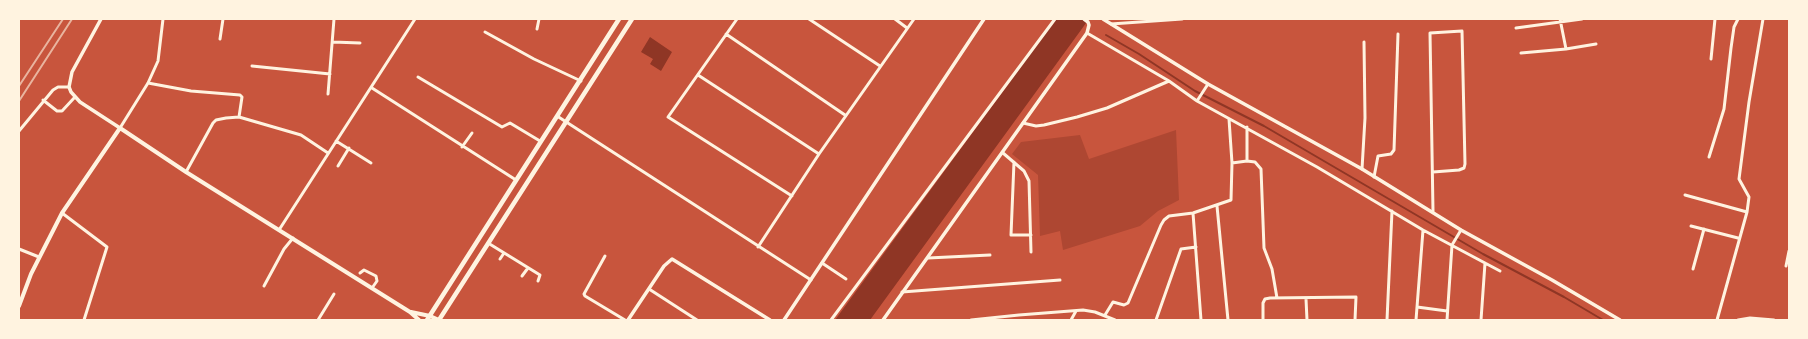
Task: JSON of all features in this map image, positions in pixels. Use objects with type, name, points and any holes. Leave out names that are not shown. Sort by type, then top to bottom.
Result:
[{"type":"main road","points":[[428,318],[540,141],[581,81],[619,19]]},
{"type":"main road","points":[[410,312],[439,320],[632,19]]},
{"type":"main road","points":[[19,306],[39,257],[62,213],[120,128],[186,172],[410,312],[419,320]]},
{"type":"street","points":[[101,19],[72,72],[69,87],[71,92],[80,102],[120,128],[148,83],[158,62],[163,19]]},
{"type":"street","points":[[220,39],[223,19]]},
{"type":"street","points":[[328,94],[334,19]]},
{"type":"street","points":[[279,230],[416,19]]},
{"type":"street","points":[[537,29],[539,19]]},
{"type":"street","points":[[736,19],[668,117],[792,196]]},
{"type":"street","points":[[809,19],[880,66]]},
{"type":"street","points":[[895,19],[908,28]]},
{"type":"street","points":[[758,247],[818,154],[914,19]]},
{"type":"street","points":[[784,320],[984,19]]},
{"type":"street","points":[[831,320],[1055,19]]},
{"type":"street","points":[[1103,19],[1110,25],[1208,84],[1362,169],[1433,211],[1460,232],[1552,280],[1620,320]]},
{"type":"street","points":[[1110,25],[1182,19]]},
{"type":"street","points":[[1516,28],[1582,19]]},
{"type":"street","points":[[1711,59],[1715,19]]},
{"type":"street","points":[[1709,157],[1724,109],[1734,27],[1738,19]]},
{"type":"street","points":[[1717,320],[1738,238],[1747,212],[1749,195],[1739,178],[1762,19]]},
{"type":"street","points":[[885,320],[902,292],[1003,153],[1087,33],[1089,29],[1086,20]]},
{"type":"street","points":[[1561,21],[1566,49]]},
{"type":"street","points":[[1433,172],[1459,170],[1464,168],[1465,164],[1462,31],[1430,33],[1433,211]]},
{"type":"street","points":[[485,32],[534,59],[581,81]]},
{"type":"street","points":[[1087,33],[1169,81],[1229,119],[1247,127],[1423,230],[1453,244],[1500,271]]},
{"type":"street","points":[[726,34],[845,115]]},
{"type":"street","points":[[1374,176],[1378,156],[1391,154],[1394,150],[1398,34]]},
{"type":"street","points":[[333,42],[360,43]]},
{"type":"street","points":[[1362,169],[1365,118],[1364,42]]},
{"type":"street","points":[[1521,53],[1566,49],[1596,44]]},
{"type":"street","points":[[252,66],[330,74]]},
{"type":"street","points":[[698,75],[818,154]]},
{"type":"street","points":[[418,77],[502,127],[510,122],[540,141]]},
{"type":"street","points":[[1023,123],[1036,126],[1077,117],[1107,108],[1169,81]]},
{"type":"street","points":[[148,83],[191,91],[240,95],[242,97],[239,118]]},
{"type":"street","points":[[1198,99],[1208,84]]},
{"type":"street","points":[[19,131],[43,100],[56,88],[69,87]]},
{"type":"street","points":[[372,88],[442,132],[462,147],[516,180]]},
{"type":"street","points":[[43,100],[57,111],[62,111],[75,97]]},
{"type":"street","points":[[557,116],[811,280]]},
{"type":"street","points":[[186,172],[216,120],[239,118],[301,135],[328,153]]},
{"type":"street","points":[[1104,315],[1113,302],[1124,305],[1128,304],[1160,225],[1164,220],[1169,216],[1193,214],[1231,200],[1232,163],[1229,119]]},
{"type":"street","points":[[1247,127],[1247,161]]},
{"type":"street","points":[[462,147],[472,133]]},
{"type":"street","points":[[336,141],[371,163]]},
{"type":"street","points":[[338,166],[349,148]]},
{"type":"street","points":[[1003,153],[1024,172],[1029,181],[1031,252]]},
{"type":"street","points":[[1232,163],[1247,161],[1255,162],[1261,169],[1264,248],[1272,269],[1277,298]]},
{"type":"street","points":[[1014,162],[1011,235],[1031,235]]},
{"type":"street","points":[[1685,196],[1747,212]]},
{"type":"street","points":[[1217,206],[1228,320]]},
{"type":"street","points":[[1387,320],[1392,211]]},
{"type":"street","points":[[62,213],[107,247],[84,320]]},
{"type":"street","points":[[1193,214],[1201,320]]},
{"type":"street","points":[[1691,226],[1738,238]]},
{"type":"street","points":[[1693,269],[1704,229]]},
{"type":"street","points":[[1416,320],[1423,230]]},
{"type":"street","points":[[1447,320],[1453,244],[1460,232]]},
{"type":"street","points":[[264,286],[284,249],[293,238]]},
{"type":"street","points":[[488,243],[541,276],[538,281]]},
{"type":"street","points":[[1156,320],[1181,249],[1196,247]]},
{"type":"street","points":[[19,249],[39,257]]},
{"type":"street","points":[[1786,266],[1789,251]]},
{"type":"street","points":[[500,259],[504,253]]},
{"type":"street","points":[[928,258],[990,255]]},
{"type":"street","points":[[605,256],[584,294],[625,320]]},
{"type":"street","points":[[628,320],[668,261],[672,259],[676,260],[770,320]]},
{"type":"street","points":[[822,263],[846,279]]},
{"type":"street","points":[[1481,320],[1485,263]]},
{"type":"street","points":[[522,276],[528,268]]},
{"type":"street","points":[[360,274],[364,270],[376,276],[377,281],[372,288]]},
{"type":"street","points":[[902,292],[1060,280]]},
{"type":"street","points":[[649,289],[697,320]]},
{"type":"street","points":[[318,320],[334,294]]},
{"type":"street","points":[[1263,320],[1265,299],[1356,297],[1355,320]]},
{"type":"street","points":[[1306,298],[1307,320]]},
{"type":"street","points":[[1416,306],[1447,311]]},
{"type":"street","points":[[1071,320],[1076,311]]},
{"type":"street","points":[[971,320],[1019,314],[1076,311],[1095,312],[1115,320]]},
{"type":"street","points":[[1738,320],[1774,320]]},
{"type":"shaded area","points":[[1056,19],[1089,19],[870,320],[835,320]]},
{"type":"shaded area","points":[[650,37],[672,52],[661,71],[650,64],[653,59],[641,52]]},
{"type":"shaded area","points":[[1176,130],[1179,200],[1158,211],[1140,226],[1063,250],[1060,231],[1040,236],[1038,175],[1012,154],[1021,142],[1080,135],[1089,159]]},
{"type":"waterway","points":[[1106,35],[1139,54],[1195,91],[1264,126],[1483,254],[1564,297],[1603,320]]},
{"type":"railway","points":[[19,86],[63,19]]},
{"type":"railway","points":[[19,101],[72,19]]}]
